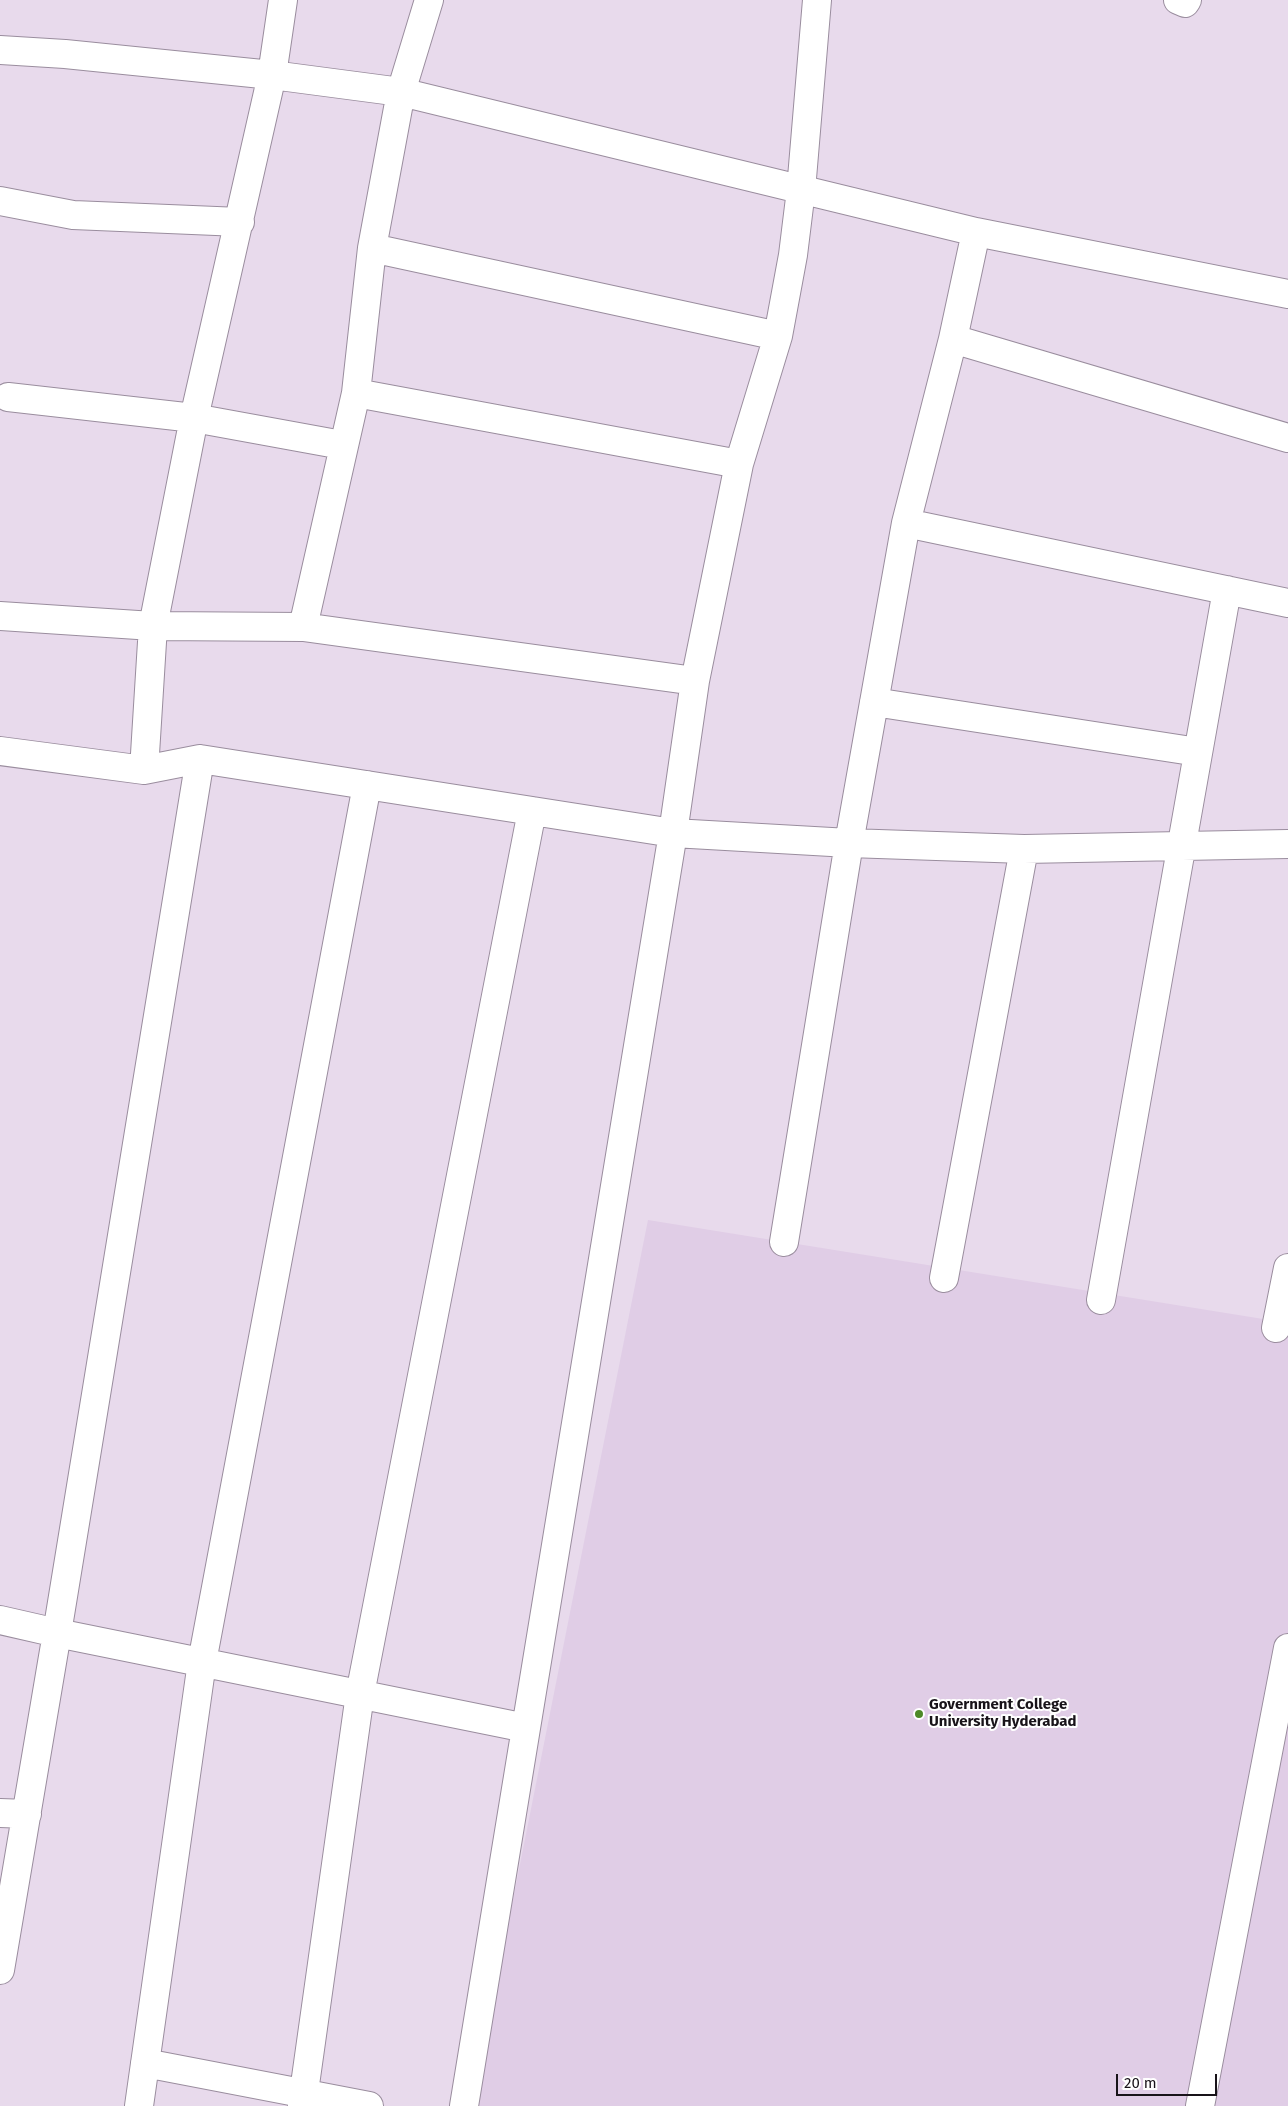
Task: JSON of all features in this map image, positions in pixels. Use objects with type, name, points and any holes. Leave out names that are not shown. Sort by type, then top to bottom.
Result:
[{"type":"street","points":[[144,770],[153,626],[194,418],[272,75],[282,0]]},
{"type":"street","points":[[303,627],[342,445],[356,393],[372,248],[401,92],[429,0]]},
{"type":"street","points":[[464,2106],[673,833],[695,681],[739,464],[778,336],[793,255],[801,190],[817,0]]},
{"type":"street","points":[[1178,0],[1185,3],[1187,0]]},
{"type":"street","points":[[0,50],[65,54],[272,75],[401,92],[976,232],[1288,294]]},
{"type":"street","points":[[0,201],[74,215],[240,222]]},
{"type":"street","points":[[784,1242],[849,844],[906,523],[953,339],[976,232]]},
{"type":"street","points":[[372,248],[778,336]]},
{"type":"street","points":[[953,339],[1288,438]]},
{"type":"street","points":[[356,393],[739,464]]},
{"type":"street","points":[[8,397],[194,418],[342,445]]},
{"type":"street","points":[[906,523],[1288,603]]},
{"type":"street","points":[[1101,1300],[1227,590]]},
{"type":"street","points":[[0,616],[153,626],[303,627],[695,681]]},
{"type":"street","points":[[874,702],[1198,752]]},
{"type":"street","points":[[0,752],[144,770],[200,759],[673,833],[849,844],[1024,849],[1288,844]]},
{"type":"street","points":[[0,1970],[200,759]]},
{"type":"street","points":[[139,2106],[202,1662],[367,785]]},
{"type":"street","points":[[303,2100],[360,1694],[532,811]]},
{"type":"street","points":[[944,1278],[1024,849]]},
{"type":"street","points":[[1276,1328],[1288,1268]]},
{"type":"street","points":[[0,1620],[526,1728]]},
{"type":"street","points":[[1200,2106],[1288,1648]]},
{"type":"street","points":[[0,1813],[27,1814]]},
{"type":"street","points":[[145,2063],[303,2100],[369,2106]]},
{"type":"shaded area","name":"Government College University Hyderabad","points":[[648,1220],[1288,1323],[1288,2106],[472,2106]]},
{"type":"place","name":"Government College University Hyderabad","points":[[919,1714]]}]
